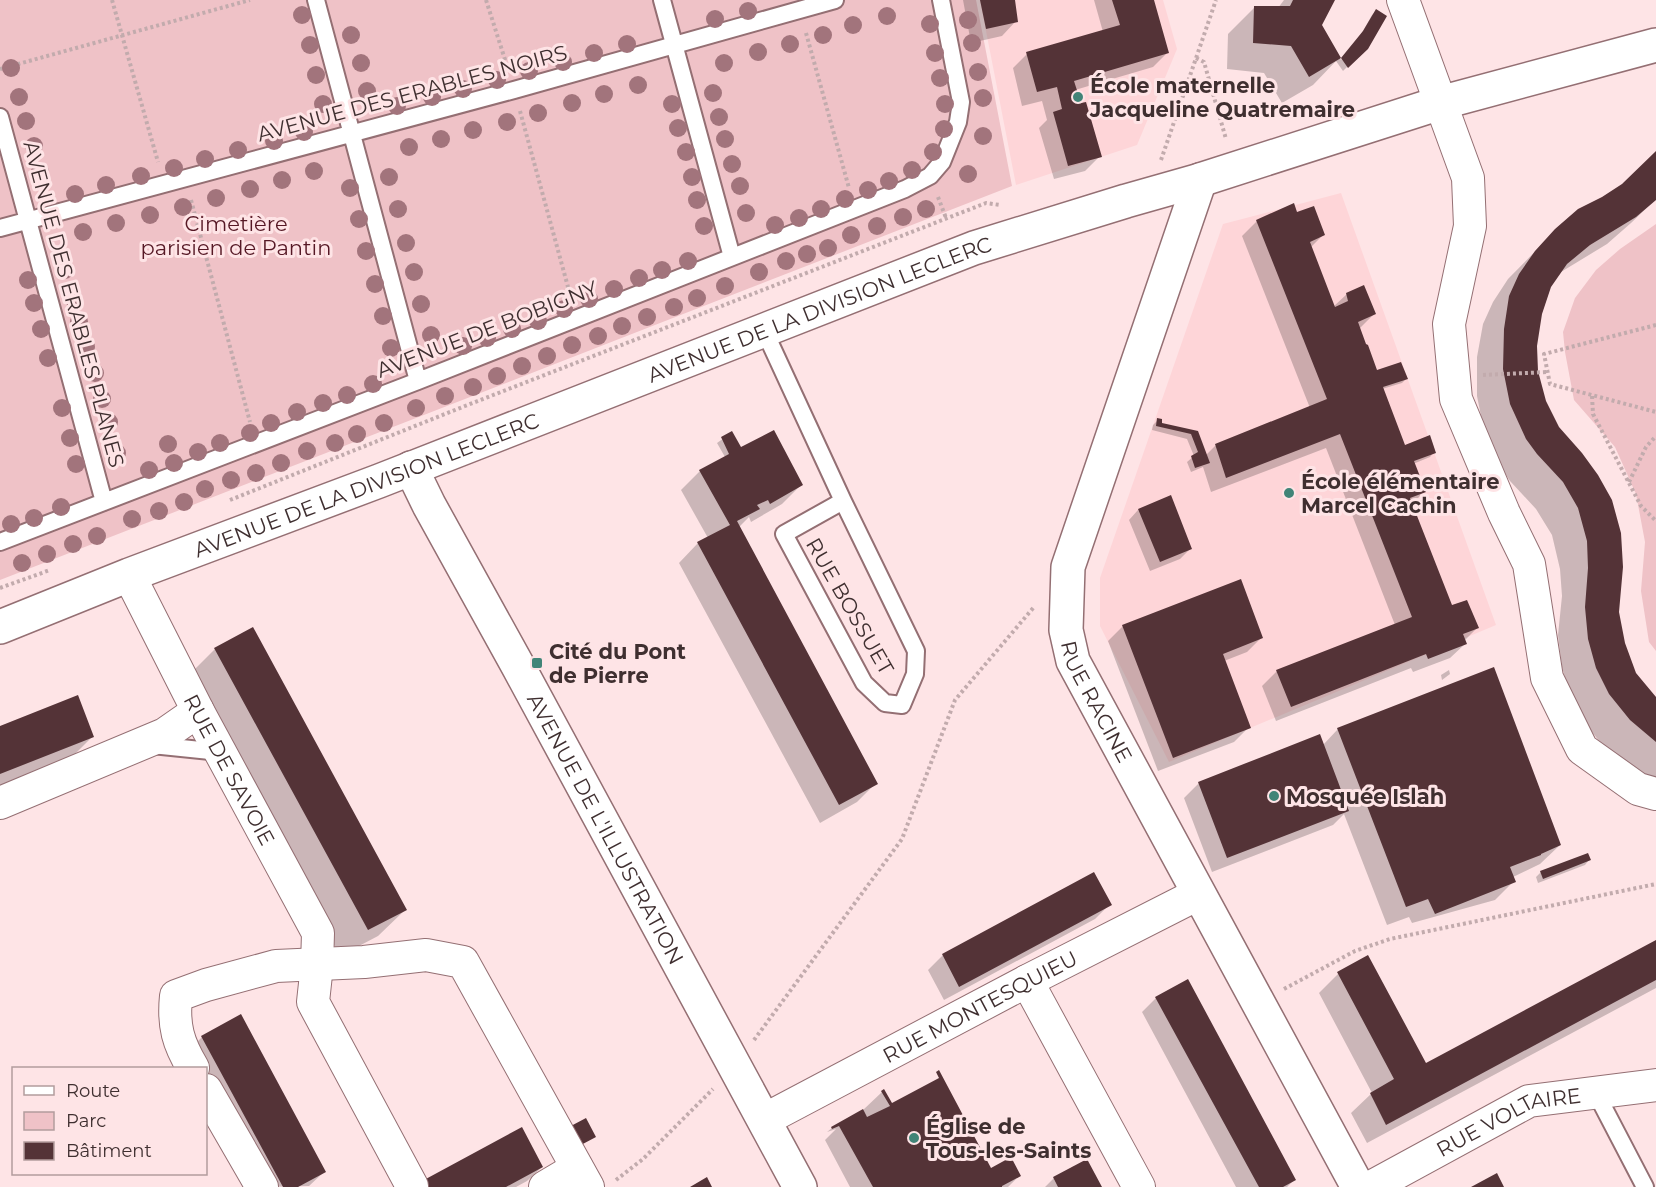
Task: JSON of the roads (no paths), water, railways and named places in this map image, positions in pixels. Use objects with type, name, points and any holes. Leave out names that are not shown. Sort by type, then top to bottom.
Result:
[{"type":"street","points":[[1403,0],[1468,178],[1470,226],[1449,324],[1456,399],[1504,513],[1529,564],[1547,678],[1582,748],[1638,789],[1656,794]]},
{"type":"street","name":"AVENUE DE LA DIVISION LECLERC","points":[[0,627],[974,248],[1210,177],[1440,103],[1656,45]]},
{"type":"street","name":"RUE RACINE","points":[[1210,177],[1068,567],[1066,630],[1073,661],[1358,1187]]},
{"type":"street","name":"AVENUE DE L'ILLUSTRATION","points":[[411,468],[800,1187]]},
{"type":"street","name":"RUE DE SAVOIE","points":[[129,575],[198,711],[318,933],[313,1002],[412,1186]]},
{"type":"street","points":[[0,802],[165,735],[198,711]]},
{"type":"street","name":"RUE MONTESQUIEU","points":[[764,1120],[1027,981],[1198,894]]},
{"type":"street","points":[[192,1067],[181,1048],[174,1014],[176,996],[206,985],[276,966],[364,962],[426,955],[463,962],[594,1178],[545,1187]]},
{"type":"street","points":[[1027,981],[1139,1187]]},
{"type":"street","name":"RUE VOLTAIRE","points":[[1371,1187],[1530,1101],[1656,1085]]},
{"type":"street","points":[[207,1092],[262,1187]]},
{"type":"lane","points":[[316,0],[418,381]]},
{"type":"lane","points":[[662,0],[732,257]]},
{"type":"lane","name":"AVENUE DES ERABLES NOIRS","points":[[0,228],[514,90],[835,0]]},
{"type":"lane","name":"AVENUE DE BOBIGNY","points":[[0,542],[577,319],[905,189],[930,176],[942,162],[958,122],[961,102],[941,0]]},
{"type":"lane","name":"AVENUE DES ERABLES PLANES","points":[[0,117],[104,502]]},
{"type":"lane","name":"RUE BOSSUET","points":[[764,330],[916,651],[915,674],[902,705],[885,703],[864,683],[784,534],[843,501]]},
{"type":"lane","points":[[142,744],[220,752]]},
{"type":"lane","points":[[1596,1093],[1645,1187]]},
{"type":"place","name":"École maternelle Jacqueline Quatremaire","points":[[1078,97]]},
{"type":"place","name":"École élémentaire Marcel Cachin","points":[[1289,493]]},
{"type":"place","name":"Cité du Pont de Pierre","points":[[537,663]]},
{"type":"place","name":"Mosquée Islah","points":[[1274,796]]},
{"type":"place","name":"Église de Tous-les-Saints","points":[[914,1138]]},
{"type":"park label","name":"Cimetière parisien de Pantin","points":[[236,235]]}]
